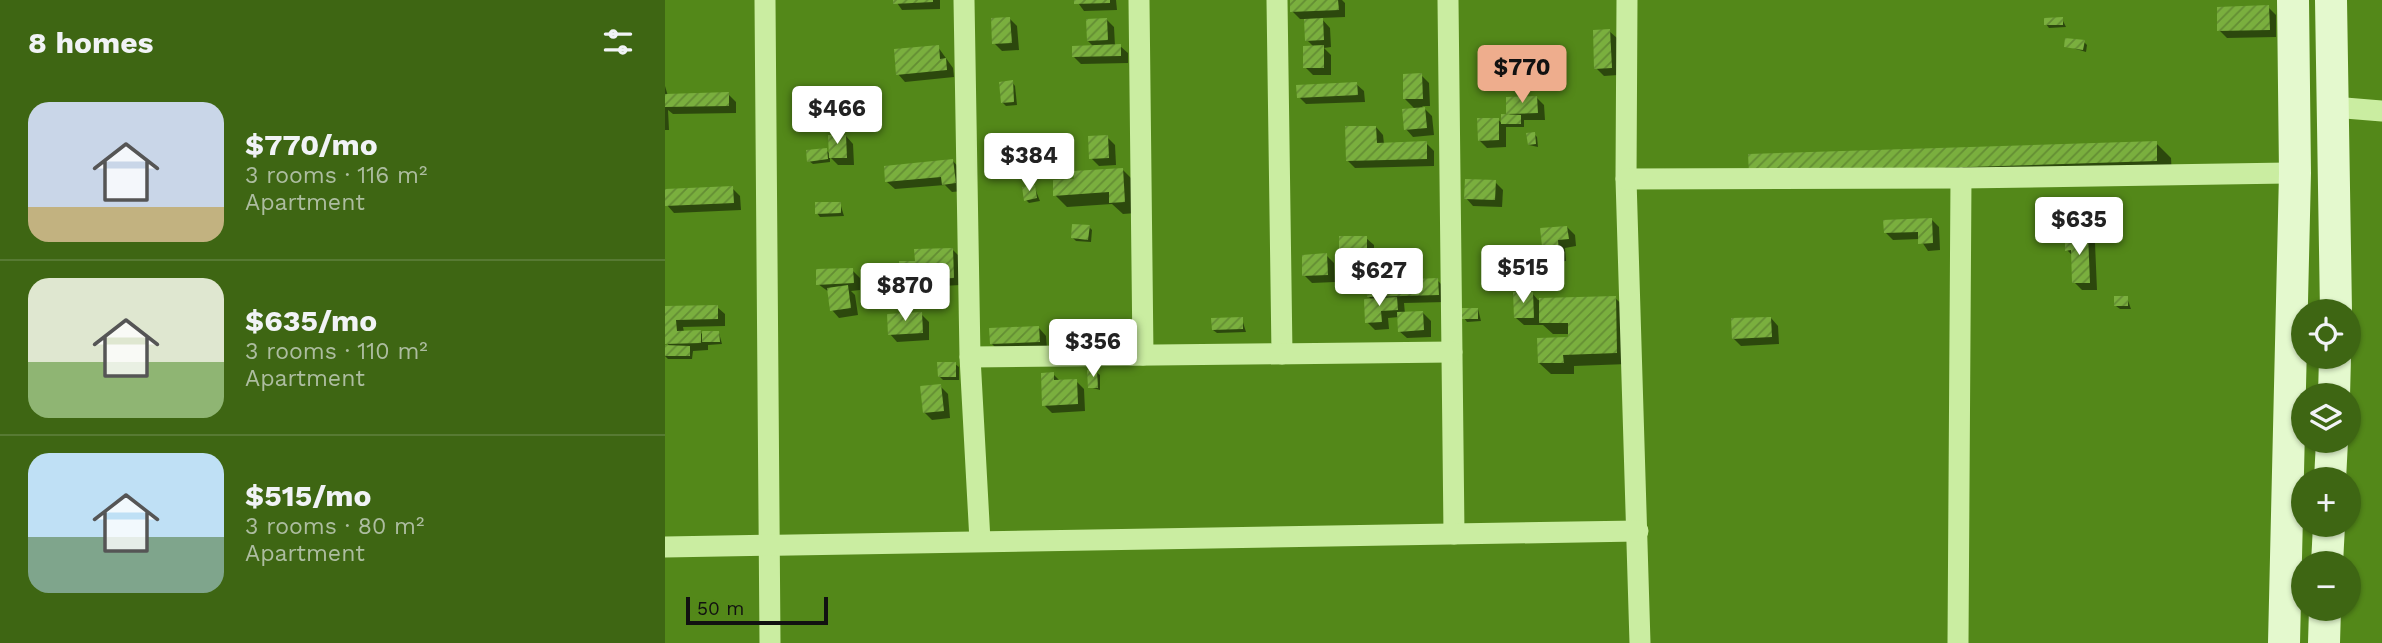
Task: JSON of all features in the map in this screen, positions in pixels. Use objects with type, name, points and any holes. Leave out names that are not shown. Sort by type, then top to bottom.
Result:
[{"type":"main road","points":[[2284,643],[2295,173],[2294,0]]},
{"type":"main road","points":[[2332,0],[2336,299]]},
{"type":"main road","points":[[2324,643],[2325,621]]},
{"type":"street","points":[[765,0],[770,643]]},
{"type":"street","points":[[964,0],[970,357],[980,541]]},
{"type":"street","points":[[1139,0],[1143,355]]},
{"type":"street","points":[[1277,0],[1282,354]]},
{"type":"street","points":[[1448,0],[1454,534]]},
{"type":"street","points":[[1627,0],[1626,178],[1640,643]]},
{"type":"street","points":[[2333,107],[2382,111]]},
{"type":"street","points":[[1626,178],[1961,178],[2295,173]]},
{"type":"street","points":[[1958,643],[1961,178]]},
{"type":"street","points":[[970,357],[1452,352]]},
{"type":"street","points":[[665,547],[1638,531]]},
{"type":"building","points":[[893,0],[933,0],[933,2],[893,4]]},
{"type":"building","points":[[1074,0],[1110,0],[1110,3],[1074,4]]},
{"type":"building","points":[[1290,0],[1338,0],[1339,10],[1290,12]]},
{"type":"building","points":[[2269,5],[2270,30],[2217,31],[2217,7]]},
{"type":"building","points":[[1010,17],[1012,43],[992,44],[991,18]]},
{"type":"building","points":[[2063,17],[2063,25],[2044,25],[2044,18]]},
{"type":"building","points":[[1107,18],[1108,40],[1087,41],[1086,19]]},
{"type":"building","points":[[1323,18],[1324,40],[1305,41],[1304,19]]},
{"type":"building","points":[[1610,29],[1612,68],[1594,69],[1593,30]]},
{"type":"building","points":[[2065,38],[2085,40],[2083,50],[2064,47]]},
{"type":"building","points":[[1121,44],[1121,56],[1072,57],[1072,46]]},
{"type":"building","points":[[939,45],[940,59],[946,58],[947,70],[896,75],[894,49]]},
{"type":"building","points":[[1324,45],[1324,68],[1303,68],[1303,46]]},
{"type":"building","points":[[1422,73],[1423,99],[1403,99],[1403,74]]},
{"type":"building","points":[[1013,80],[1014,102],[1001,103],[999,82]]},
{"type":"building","points":[[1357,82],[1358,95],[1297,98],[1296,85]]},
{"type":"building","points":[[729,92],[729,106],[665,107],[665,94]]},
{"type":"building","points":[[1537,96],[1538,113],[1506,114],[1506,97]]},
{"type":"building","points":[[1425,107],[1427,128],[1404,130],[1402,109]]},
{"type":"building","points":[[1501,114],[1521,115],[1521,124],[1501,124]]},
{"type":"building","points":[[1477,118],[1499,118],[1499,140],[1478,141]]},
{"type":"building","points":[[1345,126],[1376,126],[1377,143],[1427,141],[1427,159],[1346,161]]},
{"type":"building","points":[[1535,132],[1536,144],[1528,145],[1526,133]]},
{"type":"building","points":[[828,135],[846,135],[847,158],[829,158]]},
{"type":"building","points":[[1108,135],[1109,158],[1089,159],[1088,136]]},
{"type":"building","points":[[2157,141],[2157,161],[1749,174],[1748,154]]},
{"type":"building","points":[[827,148],[828,159],[807,162],[806,150]]},
{"type":"building","points":[[953,159],[956,183],[942,185],[941,177],[885,182],[884,166]]},
{"type":"building","points":[[1123,168],[1125,202],[1109,203],[1109,192],[1053,196],[1053,180],[1074,179],[1073,171]]},
{"type":"building","points":[[1465,179],[1496,180],[1495,200],[1464,199]]},
{"type":"building","points":[[1035,185],[1037,198],[1024,201],[1022,187]]},
{"type":"building","points":[[733,186],[734,203],[665,206],[665,189]]},
{"type":"building","points":[[815,202],[841,202],[841,213],[815,214]]},
{"type":"building","points":[[1932,218],[1933,243],[1918,244],[1918,232],[1884,233],[1883,220]]},
{"type":"building","points":[[1072,224],[1090,225],[1088,240],[1071,238]]},
{"type":"building","points":[[1567,226],[1569,239],[1558,240],[1559,253],[1543,255],[1540,228]]},
{"type":"building","points":[[2088,233],[2090,283],[2072,283],[2071,250],[2065,251],[2065,234]]},
{"type":"building","points":[[1339,236],[1367,236],[1367,252],[1339,252]]},
{"type":"building","points":[[953,248],[954,278],[916,280],[916,285],[899,285],[899,261],[915,261],[914,249]]},
{"type":"building","points":[[1327,253],[1328,275],[1302,276],[1302,255]]},
{"type":"building","points":[[1523,255],[1537,255],[1537,283],[1523,283]]},
{"type":"building","points":[[853,268],[854,283],[816,285],[816,269]]},
{"type":"building","points":[[1438,278],[1439,295],[1367,297],[1366,281]]},
{"type":"building","points":[[848,285],[851,308],[830,311],[827,288]]},
{"type":"building","points":[[1513,292],[1533,292],[1534,318],[1514,318]]},
{"type":"building","points":[[1616,296],[1617,353],[1563,355],[1564,363],[1538,363],[1537,338],[1568,337],[1568,323],[1539,323],[1539,298]]},
{"type":"building","points":[[2114,296],[2128,296],[2128,306],[2114,306]]},
{"type":"building","points":[[1397,297],[1398,310],[1381,311],[1382,322],[1365,323],[1364,299]]},
{"type":"building","points":[[718,305],[718,319],[676,320],[677,331],[701,330],[701,343],[665,344],[665,306]]},
{"type":"building","points":[[1462,308],[1478,308],[1478,319],[1462,319]]},
{"type":"building","points":[[1423,311],[1424,330],[1398,332],[1397,312]]},
{"type":"building","points":[[922,312],[923,333],[888,335],[887,314]]},
{"type":"building","points":[[1243,317],[1243,329],[1212,330],[1211,318]]},
{"type":"building","points":[[1771,317],[1772,337],[1732,339],[1731,318]]},
{"type":"building","points":[[1039,326],[1040,342],[990,344],[989,328]]},
{"type":"building","points":[[702,331],[719,331],[720,342],[702,342]]},
{"type":"building","points":[[665,345],[690,346],[690,356],[665,356]]},
{"type":"building","points":[[937,362],[956,362],[956,377],[938,377]]},
{"type":"building","points":[[1087,370],[1097,370],[1098,388],[1088,388]]},
{"type":"building","points":[[1054,372],[1054,380],[1077,379],[1078,404],[1042,406],[1041,373]]},
{"type":"building","points":[[941,384],[944,411],[923,413],[920,386]]}]
